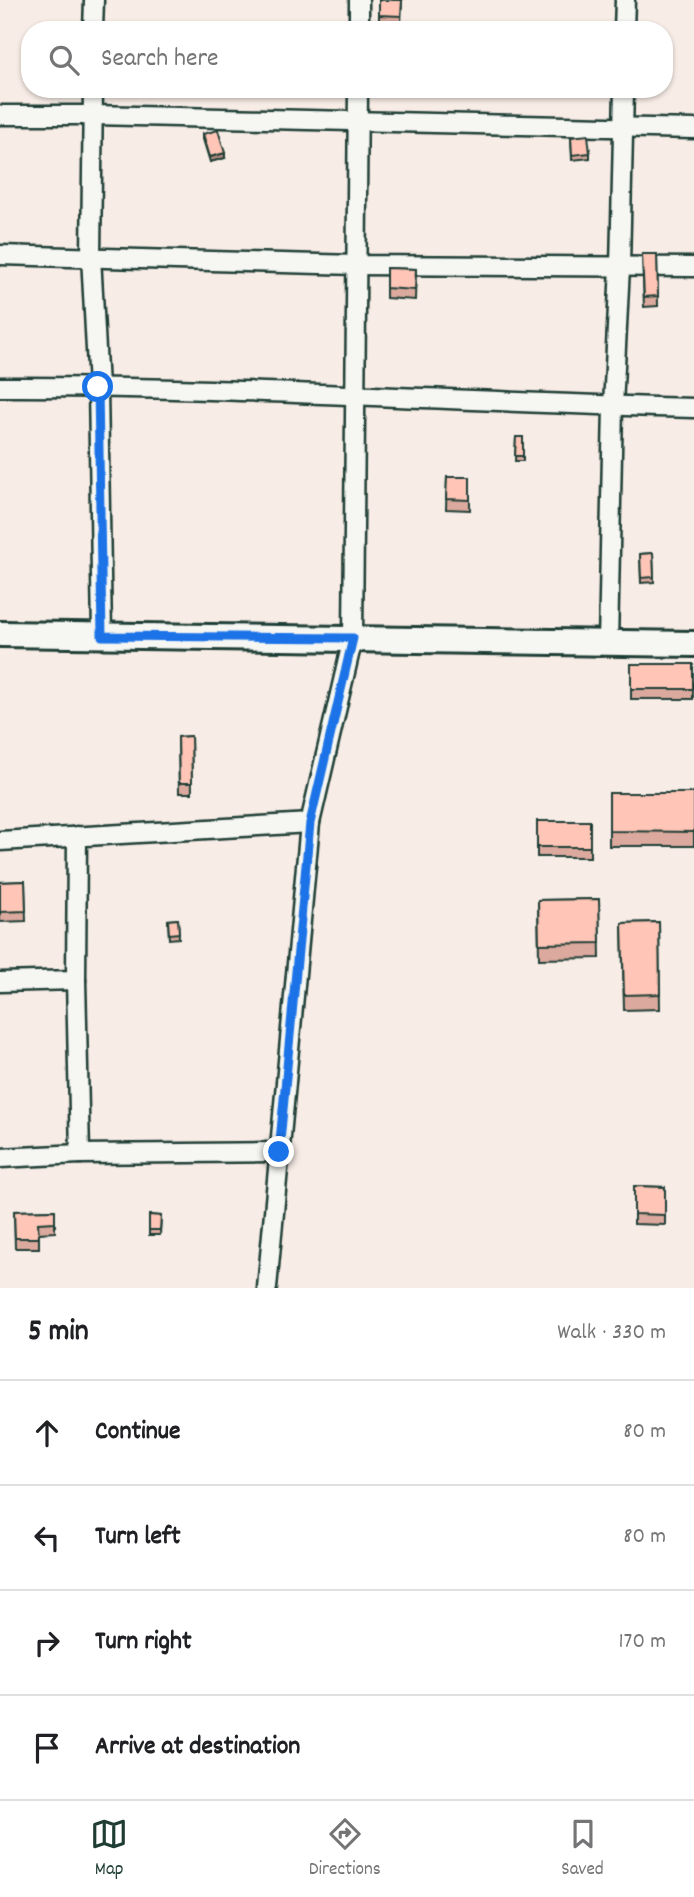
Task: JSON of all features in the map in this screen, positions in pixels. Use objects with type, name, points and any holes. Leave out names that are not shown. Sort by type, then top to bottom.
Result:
[{"type":"street","points":[[93,21],[94,0]]},
{"type":"street","points":[[359,0],[359,21]]},
{"type":"street","points":[[624,21],[625,0]]},
{"type":"street","points":[[93,98],[91,256],[98,387],[102,636]]},
{"type":"street","points":[[267,1288],[310,823],[353,638],[358,98]]},
{"type":"street","points":[[608,644],[624,98]]},
{"type":"street","points":[[0,115],[694,129]]},
{"type":"street","points":[[0,255],[356,265],[694,267]]},
{"type":"street","points":[[0,387],[355,394],[694,408]]},
{"type":"street","points":[[0,634],[694,644]]},
{"type":"street","points":[[0,841],[310,823]]},
{"type":"street","points":[[77,836],[76,980],[80,1154]]},
{"type":"street","points":[[0,982],[76,980]]},
{"type":"street","points":[[0,1158],[80,1154],[279,1152]]},
{"type":"building","points":[[379,0],[402,0],[401,16],[379,15]]},
{"type":"building","points":[[218,130],[225,153],[210,157],[203,134]]},
{"type":"building","points":[[588,135],[590,153],[572,155],[571,137]]},
{"type":"building","points":[[642,254],[657,254],[658,296],[644,297]]},
{"type":"building","points":[[386,268],[416,269],[415,290],[386,288]]},
{"type":"building","points":[[516,437],[523,437],[523,456],[515,456]]},
{"type":"building","points":[[447,477],[470,477],[470,500],[446,499]]},
{"type":"building","points":[[653,553],[654,577],[641,578],[640,554]]},
{"type":"building","points":[[631,664],[693,664],[693,689],[631,689]]},
{"type":"building","points":[[191,736],[192,783],[179,783],[178,737]]},
{"type":"building","points":[[609,793],[694,793],[694,832],[609,831]]},
{"type":"building","points":[[537,821],[590,821],[590,847],[537,847]]},
{"type":"building","points":[[25,881],[26,911],[0,912],[0,882]]},
{"type":"building","points":[[599,899],[600,943],[539,944],[538,900]]},
{"type":"building","points":[[178,919],[179,933],[169,934],[168,920]]},
{"type":"building","points":[[659,922],[660,994],[624,995],[622,923]]},
{"type":"building","points":[[634,1186],[665,1187],[665,1215],[634,1214]]},
{"type":"building","points":[[55,1210],[55,1222],[38,1223],[39,1238],[15,1238],[14,1211]]},
{"type":"building","points":[[149,1215],[161,1216],[160,1230],[149,1230]]},
{"type":"route","points":[[98,387],[102,636],[353,638],[310,823],[279,1152]]}]
